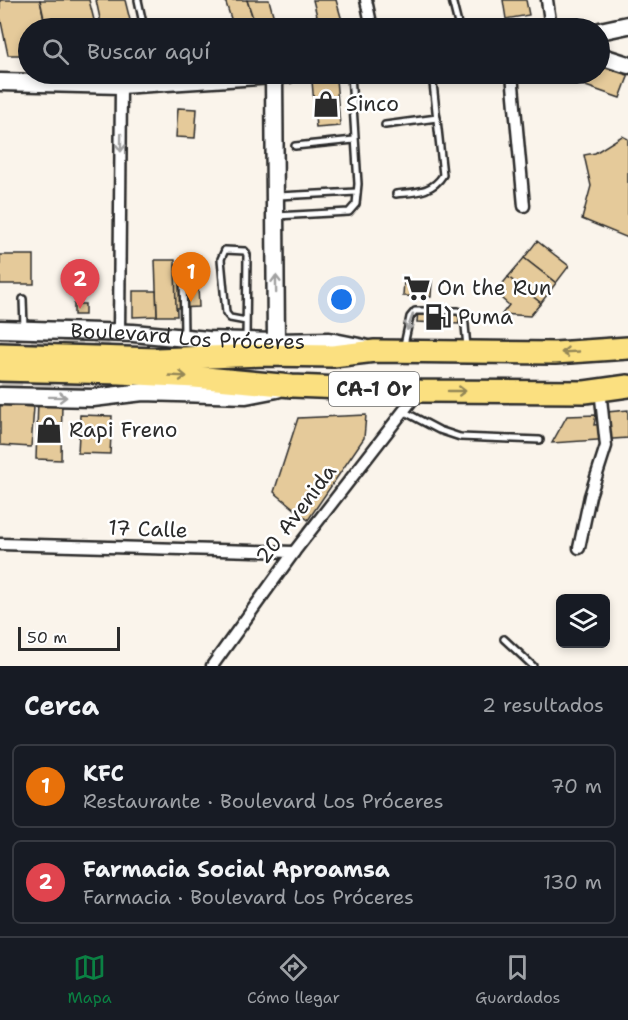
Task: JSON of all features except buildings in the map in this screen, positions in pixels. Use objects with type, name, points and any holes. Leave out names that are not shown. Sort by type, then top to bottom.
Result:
[{"type":"highway","name":"Boulevard Los Próceres","points":[[0,354],[156,359],[265,355],[333,356],[375,351],[555,353],[628,348]]},
{"type":"highway","name":"Boulevard Los Próceres","points":[[0,370],[195,377],[292,386],[419,391],[585,392],[628,386]]},
{"type":"street","points":[[366,0],[370,18]]},
{"type":"street","points":[[548,0],[549,18]]},
{"type":"street","points":[[610,29],[628,25]]},
{"type":"street","points":[[610,59],[628,65]]},
{"type":"street","points":[[0,81],[18,82]]},
{"type":"street","points":[[91,84],[126,84]]},
{"type":"street","points":[[276,342],[275,196],[281,84]]},
{"type":"street","points":[[513,84],[524,206]]},
{"type":"street","points":[[119,333],[121,85]]},
{"type":"street","name":"Boulevard Los Próceres","points":[[0,329],[119,333],[184,339],[329,341],[375,351]]},
{"type":"street","name":"Boulevard Los Próceres","points":[[0,396],[93,398],[143,392],[246,395],[292,386]]},
{"type":"street","points":[[579,548],[590,496],[606,446],[600,389]]},
{"type":"street","name":"20 Avenida","points":[[212,666],[294,552],[419,391]]},
{"type":"street","name":"17 Calle","points":[[0,544],[294,552]]},
{"type":"lane","points":[[138,0],[142,18]]},
{"type":"lane","points":[[452,0],[456,18]]},
{"type":"lane","points":[[275,216],[349,212],[356,204],[351,84]]},
{"type":"lane","points":[[396,194],[428,190],[443,175],[433,84]]},
{"type":"lane","points":[[385,125],[437,118]]},
{"type":"lane","points":[[295,146],[354,140]]},
{"type":"lane","points":[[275,196],[357,192]]},
{"type":"lane","points":[[246,321],[230,318],[226,313],[221,259],[225,250],[244,251],[247,255],[246,341]]},
{"type":"lane","points":[[183,268],[184,339]]},
{"type":"lane","points":[[23,299],[24,330]]},
{"type":"lane","points":[[402,351],[410,317],[416,310],[458,311],[464,315],[468,352]]},
{"type":"lane","points":[[403,411],[439,430],[460,437],[540,440]]},
{"type":"lane","points":[[504,639],[533,666]]},
{"type":"tunnel","points":[[0,340],[95,345],[103,353],[107,363],[106,374],[94,385],[0,385]]},
{"type":"place","name":"Sinco","points":[[326,104]]},
{"type":"place","name":"On the Run","points":[[417,288]]},
{"type":"place","name":"KFC","points":[[191,302]]},
{"type":"place","name":"Farmacia Social Aproamsa","points":[[80,309]]},
{"type":"place","name":"Puma","points":[[438,317]]},
{"type":"place","name":"Rapi Freno","points":[[49,430]]}]
